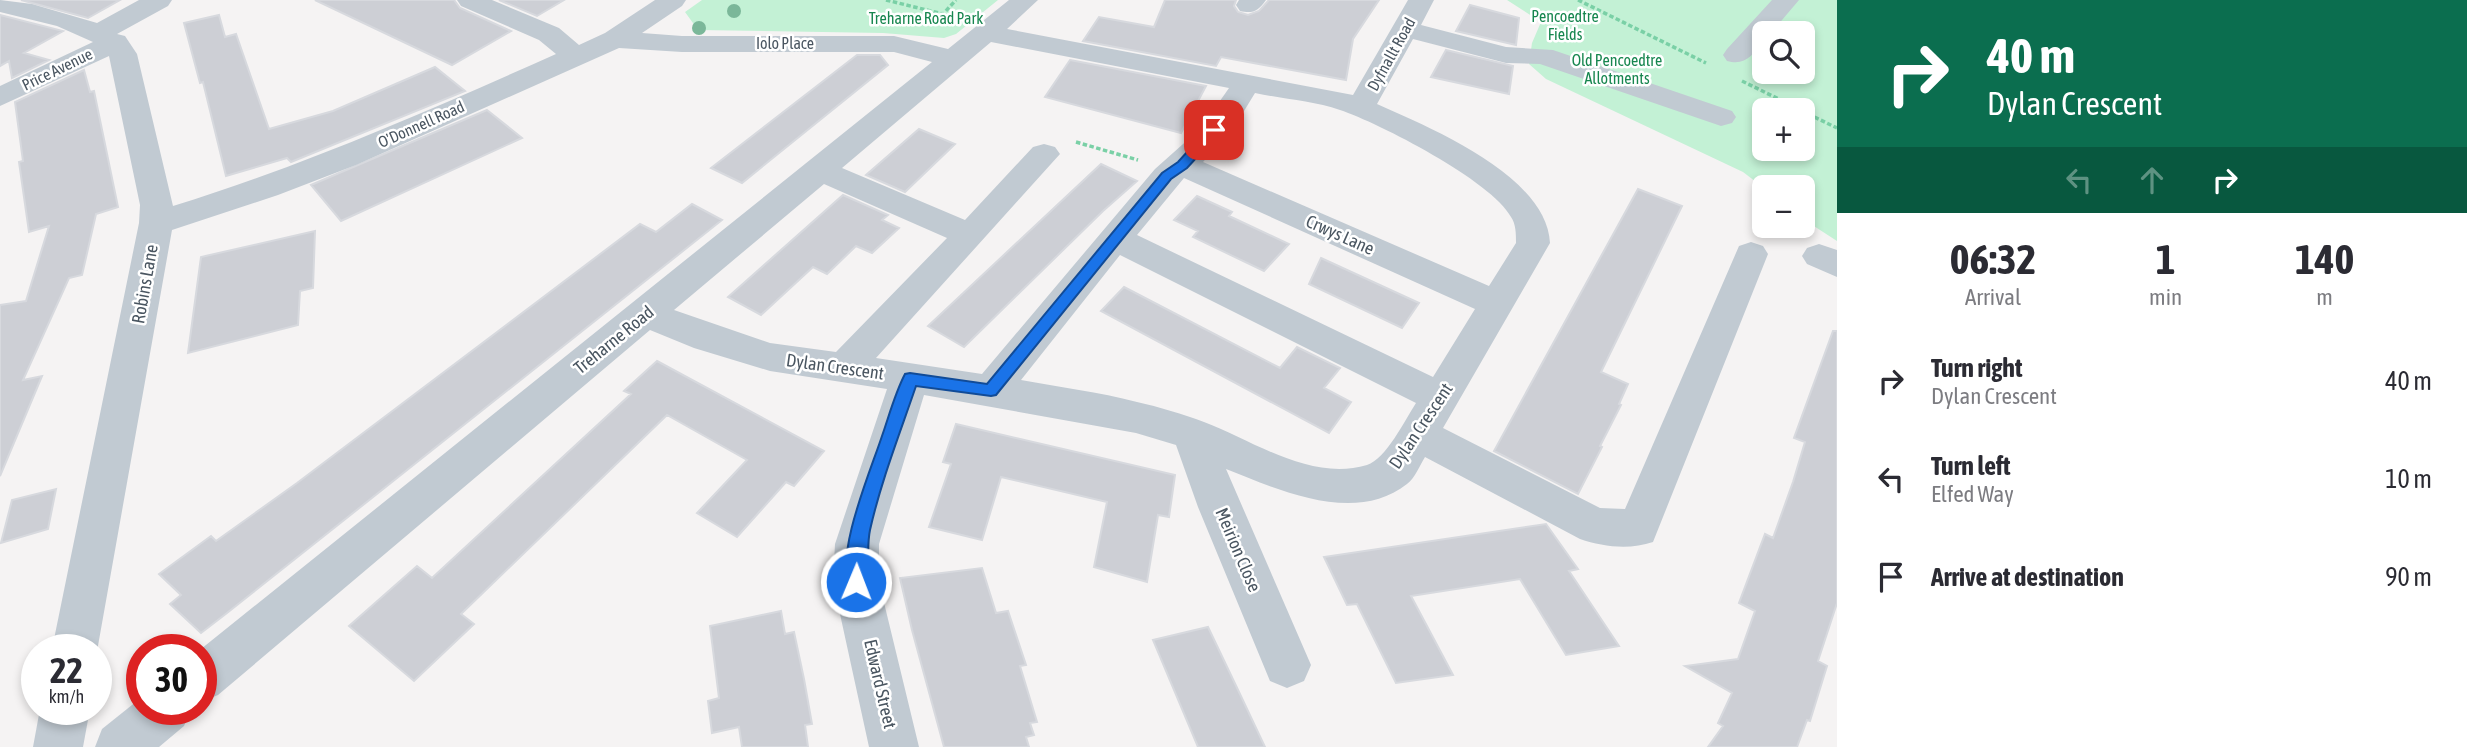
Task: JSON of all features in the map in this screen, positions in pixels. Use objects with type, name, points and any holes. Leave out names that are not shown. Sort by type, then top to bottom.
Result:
[{"type":"street","name":"Price Avenue","points":[[0,97],[107,37],[159,0]]},
{"type":"street","points":[[470,0],[549,34],[574,55]]},
{"type":"street","name":"O'Donnell Road","points":[[156,223],[267,188],[345,158],[615,39],[673,0]]},
{"type":"street","name":"Treharne Road","points":[[217,666],[1026,0]]},
{"type":"street","name":"Dyfnallt Road","points":[[1361,107],[1421,0]]},
{"type":"street","points":[[1731,67],[1786,0]]},
{"type":"street","points":[[0,4],[107,37]]},
{"type":"street","points":[[1404,29],[1506,55],[1543,56],[1721,117]]},
{"type":"street","name":"Dylan Crescent","points":[[646,314],[770,358],[991,390],[1136,416],[1192,434],[1225,451],[1290,476],[1338,487],[1374,481],[1394,471],[1441,398],[1533,243],[1533,226],[1524,209],[1486,177],[1400,125],[1361,107],[1327,97],[985,33]]},
{"type":"street","name":"Robins Lane","points":[[79,634],[156,223],[154,190],[123,54],[107,37]]},
{"type":"street","name":"Iolo Place","points":[[615,39],[681,44],[894,44],[954,59]]},
{"type":"street","points":[[991,390],[1166,176],[1182,165],[1230,112],[1246,83]]},
{"type":"street","points":[[844,368],[1044,154]]},
{"type":"street","name":"Crwys Lane","points":[[1182,165],[1497,304]]},
{"type":"street","points":[[820,170],[970,235]]},
{"type":"street","points":[[1115,238],[1441,398]]},
{"type":"street","points":[[1418,434],[1595,526],[1638,529],[1751,254]]},
{"type":"street","name":"Edward Street","points":[[894,747],[856,582],[857,544],[910,379]]},
{"type":"street","name":"Meirion Close","points":[[1192,434],[1287,665]]},
{"type":"street","points":[[58,747],[62,725]]},
{"type":"street","points":[[120,747],[147,725]]},
{"type":"path","points":[[886,0],[943,14],[956,0]]},
{"type":"path","points":[[1578,0],[1731,67],[1781,98]]},
{"type":"path","points":[[1815,117],[1837,128]]},
{"type":"path","points":[[1044,154],[1062,138],[1160,166],[1182,165]]},
{"type":"green space","name":"Treharne Road Park","points":[[702,0],[998,0],[956,34],[944,38],[883,33],[698,30],[685,12]]},
{"type":"green space","points":[[1507,0],[1837,0],[1837,241],[1815,227],[1815,175],[1752,175],[1752,179],[1743,172],[1546,79],[1529,64],[1532,43],[1541,22]]},
{"type":"building","points":[[21,0],[120,0],[88,18]]},
{"type":"building","points":[[315,0],[454,0],[460,8],[511,31],[452,65]]},
{"type":"building","points":[[499,0],[564,0],[537,16]]},
{"type":"building","points":[[1165,0],[1236,0],[1234,6],[1238,12],[1248,15],[1259,11],[1269,0],[1379,0],[1353,39],[1346,80],[1221,57],[1216,66],[1083,41],[1099,17],[1154,27]]},
{"type":"building","points":[[1470,5],[1519,18],[1516,45],[1456,31]]},
{"type":"building","points":[[0,15],[63,31],[24,53],[49,60],[12,78],[9,61],[0,66]]},
{"type":"building","points":[[219,15],[225,37],[236,34],[269,129],[333,111],[435,67],[465,91],[291,162],[287,158],[226,176],[203,82],[200,83],[184,23]]},
{"type":"building","points":[[1446,50],[1513,66],[1509,94],[1431,77]]},
{"type":"building","points":[[857,55],[880,55],[888,65],[742,183],[711,168]]},
{"type":"building","points":[[1070,60],[1206,86],[1181,133],[1045,97]]},
{"type":"building","points":[[84,70],[90,92],[94,91],[118,207],[96,214],[82,275],[69,278],[23,380],[42,376],[0,476],[0,305],[26,301],[49,226],[29,232],[19,162],[23,161],[15,102]]},
{"type":"building","points":[[487,110],[522,138],[341,221],[311,185]]},
{"type":"building","points":[[919,129],[955,144],[905,192],[866,175]]},
{"type":"building","points":[[1101,164],[1137,181],[964,347],[928,326]]},
{"type":"building","points":[[1638,189],[1682,206],[1601,372],[1628,384],[1619,404],[1621,405],[1600,446],[1602,447],[1578,494],[1494,451]]},
{"type":"building","points":[[843,195],[888,215],[882,220],[899,228],[872,253],[856,246],[827,274],[813,267],[761,315],[728,297]]},
{"type":"building","points":[[1197,196],[1232,212],[1229,216],[1289,244],[1264,271],[1193,237],[1198,231],[1174,220]]},
{"type":"building","points":[[692,204],[722,220],[201,633],[170,604],[181,595],[159,574],[211,536],[216,541],[297,483],[640,224],[656,232]]},
{"type":"building","points":[[315,231],[313,288],[300,291],[298,325],[188,353],[201,257]]},
{"type":"building","points":[[1321,258],[1419,303],[1402,328],[1309,284]]},
{"type":"building","points":[[1124,287],[1280,368],[1297,347],[1340,368],[1324,388],[1351,402],[1329,433],[1101,311]]},
{"type":"building","points":[[1833,331],[1837,331],[1837,603],[1818,661],[1827,666],[1810,721],[1807,720],[1797,747],[1708,747],[1723,726],[1718,723],[1732,693],[1685,666],[1738,659],[1755,611],[1739,603],[1765,534],[1773,538],[1793,482],[1805,442],[1794,438]]},
{"type":"building","points":[[657,361],[824,451],[794,486],[786,482],[737,537],[697,513],[747,460],[667,415],[461,614],[474,624],[414,681],[349,626],[417,566],[432,578],[631,394],[624,391]]},
{"type":"building","points":[[956,424],[1175,475],[1169,517],[1158,515],[1147,582],[1094,567],[1107,502],[1001,477],[982,540],[929,527],[951,464],[943,462]]},
{"type":"building","points":[[56,489],[48,529],[1,543],[12,500]]},
{"type":"building","points":[[1546,524],[1578,569],[1569,571],[1619,646],[1566,655],[1520,579],[1411,596],[1453,675],[1396,683],[1357,604],[1347,605],[1324,557]]},
{"type":"building","points":[[982,568],[996,613],[1008,611],[1026,665],[1020,666],[1037,722],[1030,723],[1034,735],[1026,737],[1029,747],[944,747],[912,630],[900,578]]},
{"type":"building","points":[[781,611],[785,634],[794,632],[804,679],[812,724],[805,725],[808,747],[742,747],[739,727],[712,733],[708,701],[719,698],[710,626]]},
{"type":"building","points":[[1208,627],[1265,747],[1198,747],[1153,640]]},
{"type":"route","points":[[856,582],[857,544],[866,510],[910,379],[991,390],[1166,176],[1182,165],[1214,130]]},
{"type":"park label","name":"Pencoedtre Fields","points":[[1565,25]]},
{"type":"park label","name":"Old Pencoedtre Allotments","points":[[1617,69]]}]
